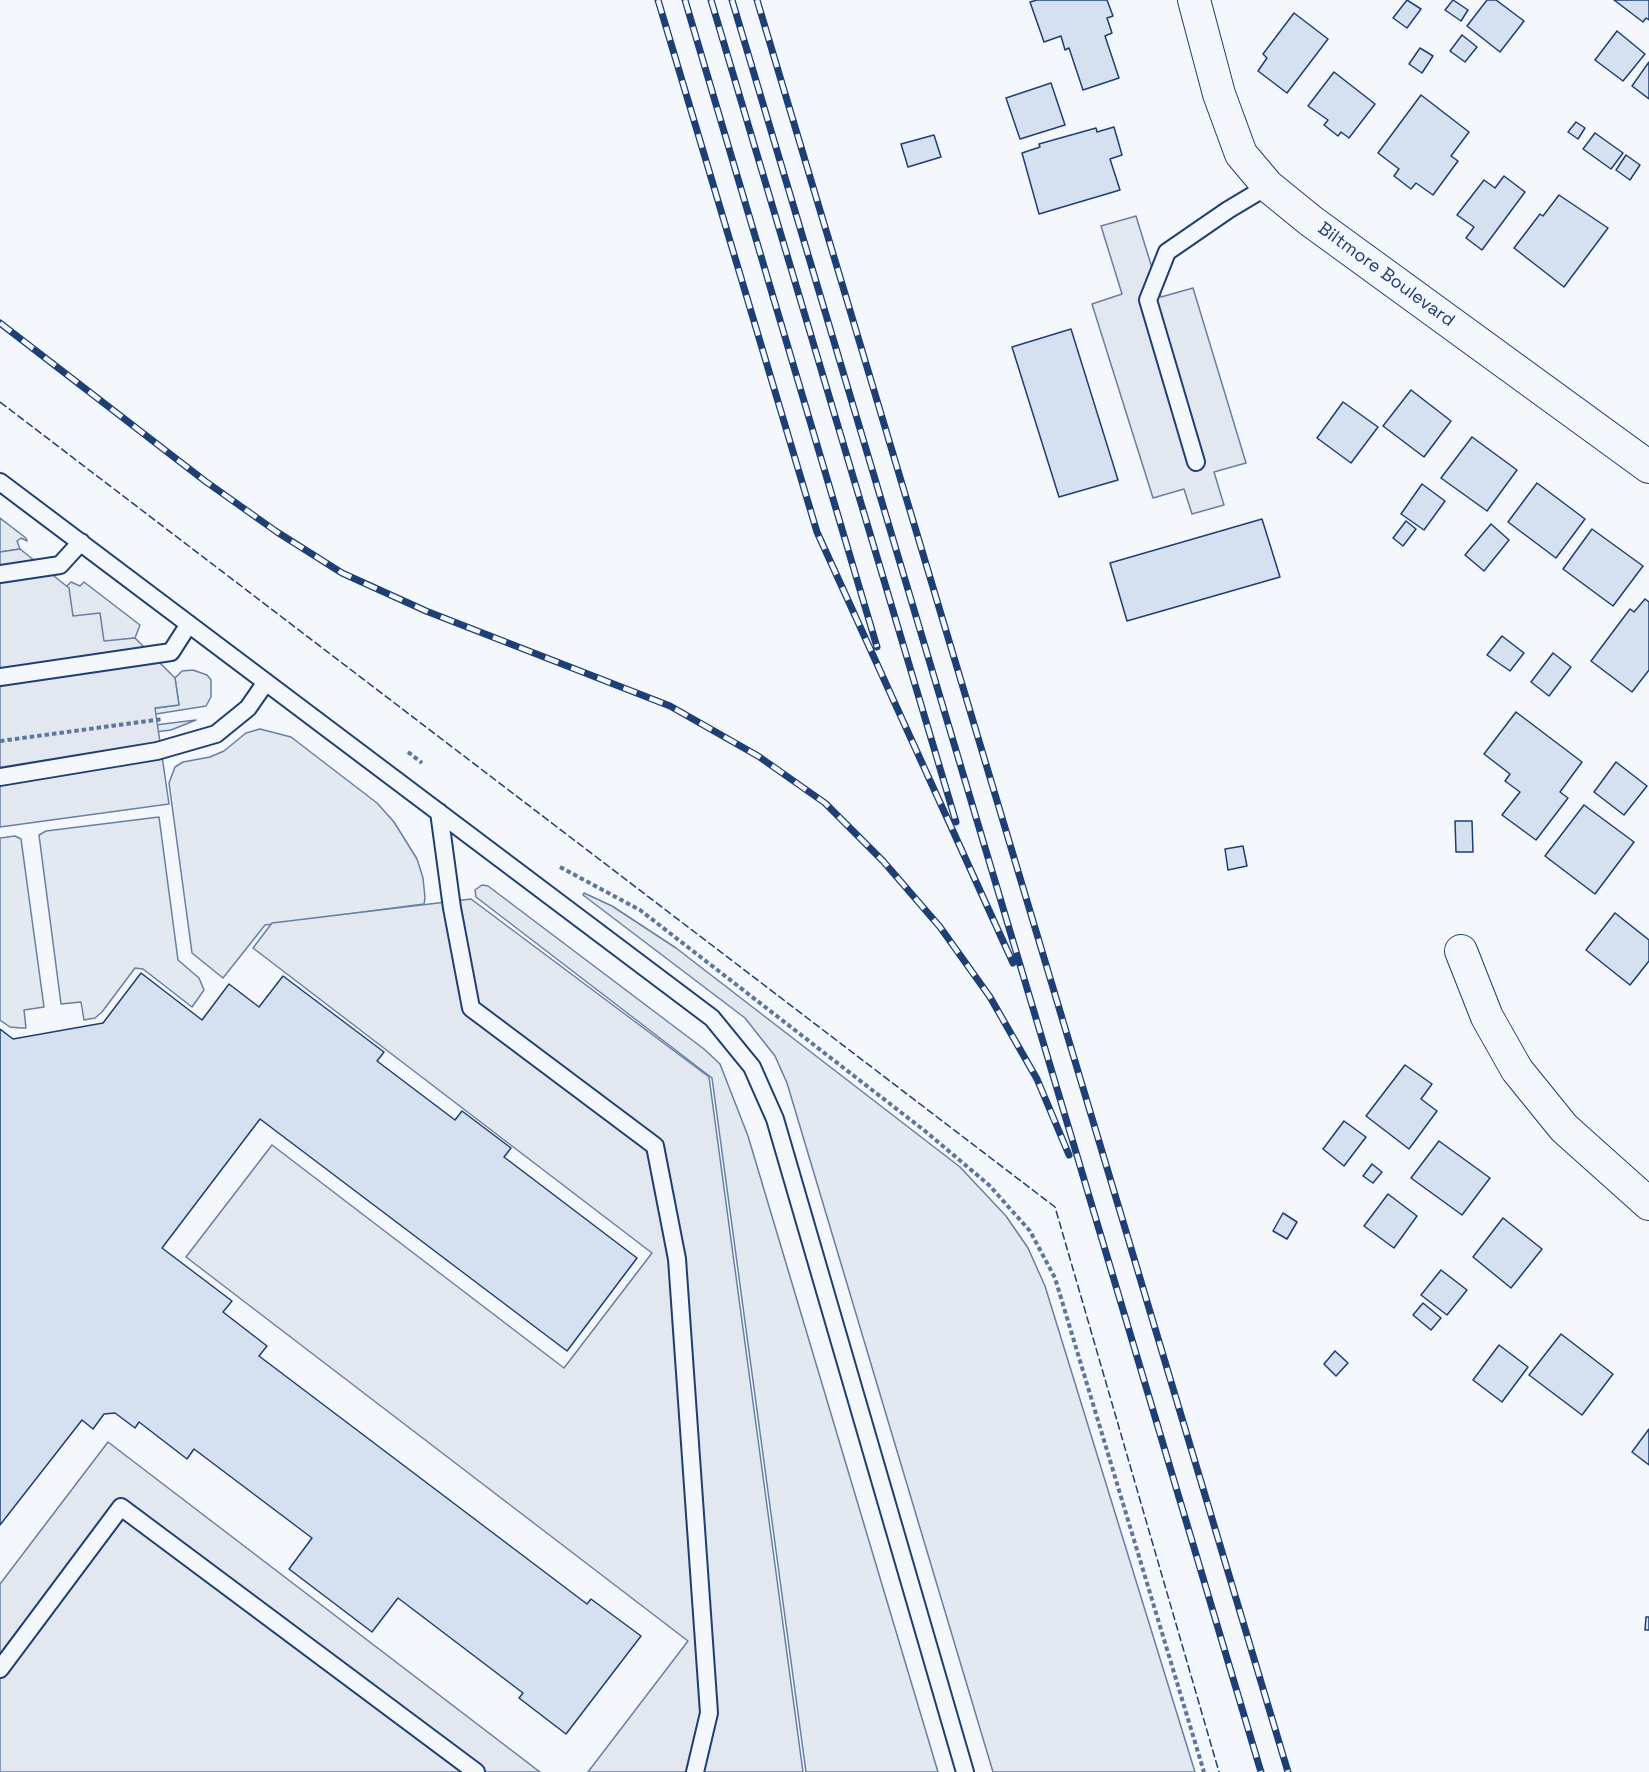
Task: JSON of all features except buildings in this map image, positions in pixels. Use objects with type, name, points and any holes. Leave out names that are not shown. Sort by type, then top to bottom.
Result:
[{"type":"street","name":"Biltmore Boulevard","points":[[1205,8],[1219,94],[1241,154],[1268,186],[1311,220],[1649,467]]},
{"type":"street","points":[[1461,951],[1487,1017],[1517,1070],[1564,1128],[1649,1204]]},
{"type":"lane","points":[[1196,462],[1148,300],[1167,252],[1227,210],[1268,186]]},
{"type":"lane","points":[[0,482],[712,1018],[752,1066],[775,1119],[965,1772]]},
{"type":"lane","points":[[0,574],[60,565],[81,542]]},
{"type":"lane","points":[[0,677],[171,652],[189,624]]},
{"type":"lane","points":[[0,777],[157,751],[216,734],[248,708],[266,682]]},
{"type":"lane","points":[[439,812],[452,908],[471,1008],[655,1146],[677,1259],[710,1713],[695,1772]]},
{"type":"lane","points":[[0,1669],[121,1507],[476,1772]]},
{"type":"path","points":[[0,741],[171,718]]},
{"type":"path","points":[[408,752],[426,766]]},
{"type":"path","points":[[551,863],[640,910],[925,1131],[989,1185],[1029,1231],[1054,1278],[1204,1772]]},
{"type":"shaded area","points":[[1136,216],[1161,297],[1193,288],[1246,463],[1214,472],[1224,505],[1192,514],[1184,489],[1153,498],[1092,304],[1122,294],[1101,226]]},
{"type":"shaded area","points":[[0,518],[26,538],[27,541],[21,538],[17,541],[20,549],[0,552]]},
{"type":"shaded area","points":[[20,549],[69,588],[73,616],[100,613],[104,641],[135,638],[175,678],[179,705],[155,708],[169,804],[0,827],[0,552]]},
{"type":"shaded area","points":[[71,582],[80,586],[84,582],[140,625],[135,638],[104,642],[73,616],[67,586]]},
{"type":"shaded area","points":[[193,670],[207,675],[211,680],[211,697],[206,706],[156,714],[96,716],[179,705],[175,678],[182,671]]},
{"type":"shaded area","points":[[196,720],[171,730],[99,739],[98,732]]},
{"type":"shaded area","points":[[260,729],[291,737],[377,803],[394,822],[417,859],[423,878],[425,898],[424,904],[265,925],[223,978],[192,953],[169,783],[175,767],[183,762],[210,757],[224,751],[246,733]]},
{"type":"shaded area","points":[[159,817],[178,960],[199,978],[204,990],[192,1007],[143,969],[135,968],[102,1012],[95,1018],[84,1020],[81,1002],[61,1004],[39,835],[46,831]]},
{"type":"shaded area","points":[[15,836],[21,839],[44,1007],[24,1010],[26,1028],[10,1027],[0,1020],[0,838]]},
{"type":"shaded area","points":[[482,885],[488,886],[704,1049],[720,1064],[748,1136],[938,1772],[806,1772],[712,1078],[476,897],[475,890]]},
{"type":"shaded area","points":[[584,893],[612,906],[676,948],[960,1167],[1006,1216],[1028,1248],[1045,1286],[1195,1772],[993,1772],[787,1083],[775,1056],[745,1018],[583,895]]},
{"type":"shaded area","points":[[471,899],[709,1077],[803,1772],[588,1772],[688,1641],[186,1257],[272,1145],[564,1368],[652,1253],[253,948],[272,923]]},
{"type":"shaded area","points":[[108,1442],[540,1772],[0,1772],[0,1584]]},
{"type":"railway","points":[[658,0],[817,532],[1013,963]]},
{"type":"railway","points":[[685,0],[877,647]]},
{"type":"railway","points":[[711,0],[956,822]]},
{"type":"railway","points":[[732,0],[1261,1772]]},
{"type":"railway","points":[[757,0],[1288,1772]]},
{"type":"railway","points":[[0,323],[205,481],[277,532],[342,573],[426,611],[670,706],[758,756],[825,803],[883,861],[940,927],[990,997],[1037,1079],[1069,1155]]},
{"type":"fence","points":[[0,402],[1055,1207],[1219,1772]]}]
